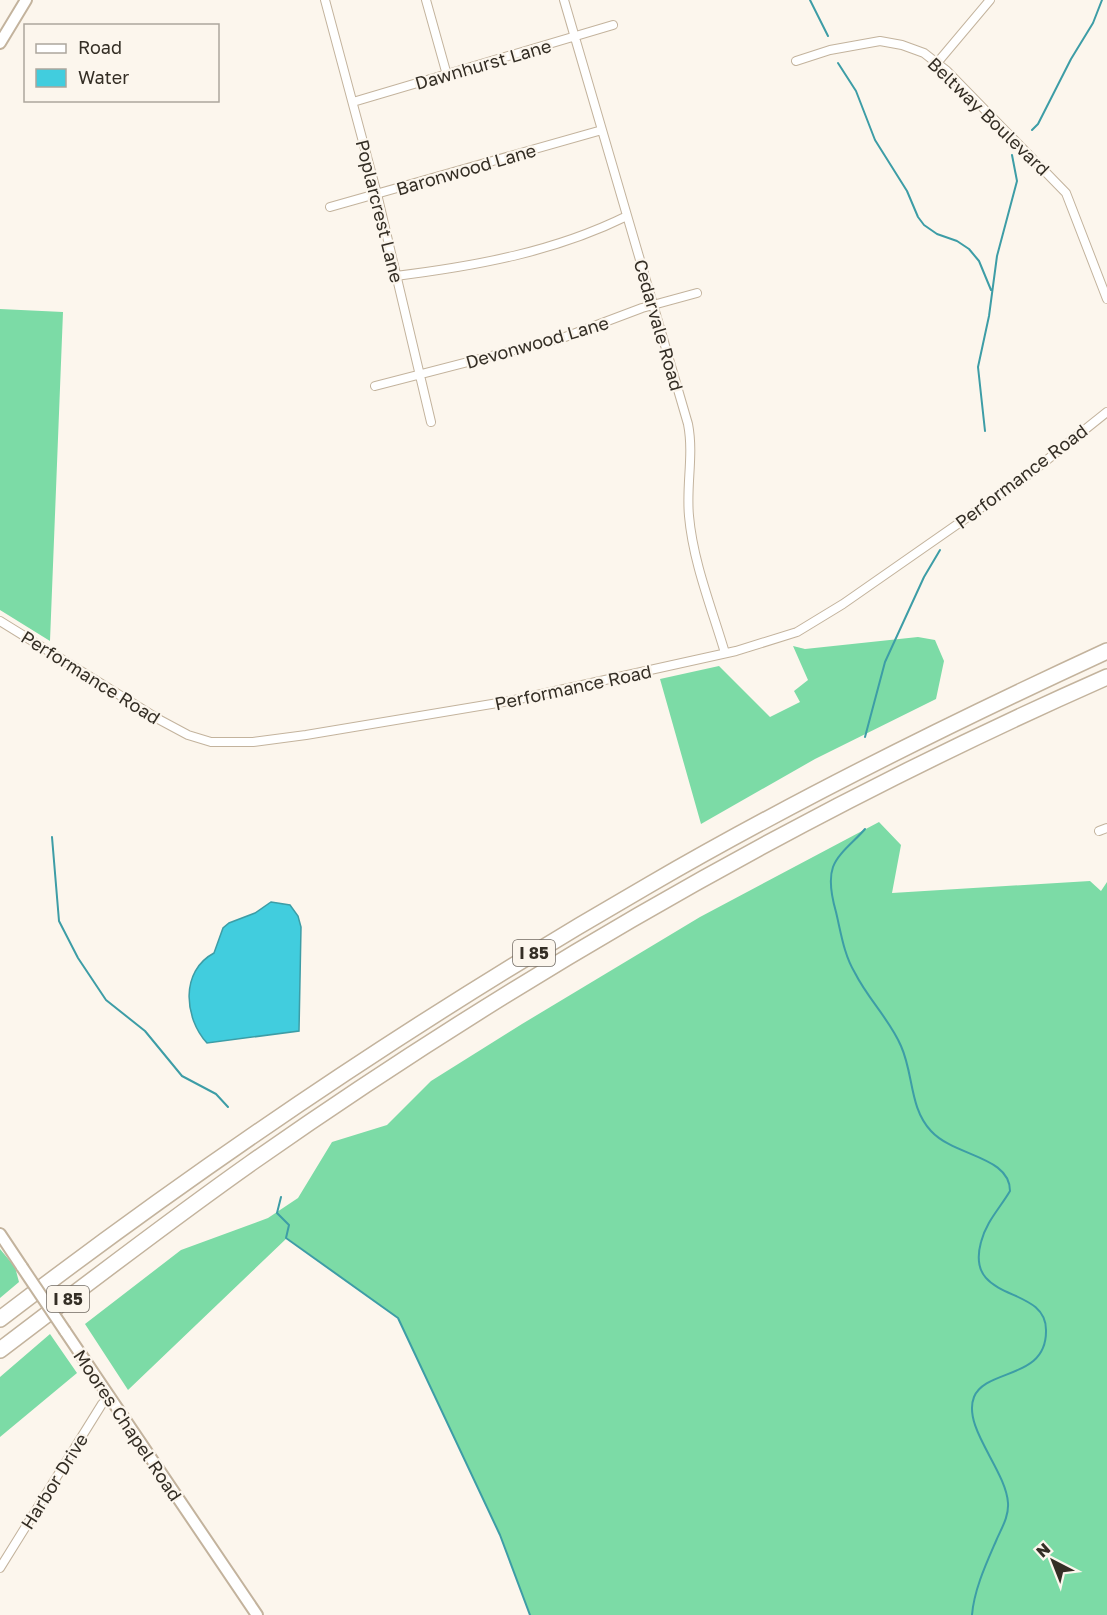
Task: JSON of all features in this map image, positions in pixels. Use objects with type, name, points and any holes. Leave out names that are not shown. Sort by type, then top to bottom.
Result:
[{"type":"highway","name":"I 85","points":[[0,1319],[147,1210],[290,1109],[522,959],[650,884],[819,792],[952,724],[1107,651]]},
{"type":"highway","name":"I 85","points":[[0,1350],[250,1164],[412,1055],[565,960],[677,895],[866,793],[1009,722],[1107,677]]},
{"type":"main road","points":[[0,43],[26,0]]},
{"type":"main road","name":"Moores Chapel Road","points":[[0,1234],[257,1615]]},
{"type":"street","name":"Poplarcrest Lane","points":[[325,0],[378,194],[431,423]]},
{"type":"street","points":[[426,0],[447,75]]},
{"type":"street","name":"Cedarvale Road","points":[[564,0],[688,424],[692,462],[688,506],[690,528],[725,653]]},
{"type":"street","points":[[937,63],[990,0]]},
{"type":"street","name":"Dawnhurst Lane","points":[[353,102],[613,26]]},
{"type":"street","name":"Beltway Boulevard","points":[[796,60],[830,50],[880,41],[902,45],[924,53],[937,63],[1066,193],[1107,300]]},
{"type":"street","name":"Baronwood Lane","points":[[330,207],[602,130]]},
{"type":"street","points":[[396,276],[504,259],[566,241],[627,216]]},
{"type":"street","name":"Devonwood Lane","points":[[375,386],[565,337],[652,305],[697,292]]},
{"type":"street","name":"Performance Road","points":[[0,621],[160,720],[198,739],[223,743],[306,735],[460,710],[725,653],[784,637],[814,624],[1028,475],[1107,412]]},
{"type":"street","name":"Harbor Drive","points":[[0,1568],[89,1424],[110,1396]]},
{"type":"green space","points":[[0,309],[63,312],[50,641],[0,610]]},
{"type":"green space","points":[[918,637],[935,640],[944,661],[936,699],[815,759],[701,824],[660,679],[719,666],[770,717],[800,702],[794,691],[808,680],[793,646],[805,649]]},
{"type":"green space","points":[[879,822],[901,845],[892,893],[1090,881],[1101,891],[1107,882],[1107,1615],[530,1615],[500,1535],[398,1318],[287,1238],[128,1390],[85,1324],[181,1250],[268,1218],[298,1198],[332,1142],[387,1125],[431,1081],[522,1024],[700,917]]},
{"type":"green space","points":[[0,1249],[15,1267],[19,1282],[0,1298]]},
{"type":"green space","points":[[50,1334],[77,1373],[0,1437],[0,1377]]},
{"type":"water","points":[[271,902],[290,905],[298,916],[301,927],[299,1031],[207,1043],[199,1033],[190,1008],[189,995],[195,971],[214,953],[223,928],[229,923],[255,913]]},
{"type":"waterway","points":[[810,0],[828,36]]},
{"type":"waterway","points":[[1032,130],[1038,124],[1071,59],[1093,23],[1102,0]]},
{"type":"waterway","points":[[838,63],[856,91],[875,140],[907,191],[918,217],[924,225],[937,234],[957,241],[969,249],[979,261],[991,290]]},
{"type":"waterway","points":[[985,431],[978,367],[989,316],[997,256],[1017,181],[1012,155]]},
{"type":"waterway","points":[[865,737],[885,662],[924,577],[940,550]]},
{"type":"waterway","points":[[865,829],[839,857],[833,867],[831,878],[833,901],[848,959],[860,983],[891,1027],[901,1046],[915,1101],[924,1122],[941,1140],[991,1163],[1008,1179],[1010,1191],[986,1228],[981,1242],[979,1262],[984,1275],[994,1285],[1021,1298],[1043,1316],[1046,1330],[1044,1346],[1037,1357],[1027,1366],[990,1381],[974,1397],[972,1409],[974,1422],[1000,1477],[1008,1508],[981,1577],[972,1615]]},
{"type":"waterway","points":[[52,837],[59,921],[78,958],[106,1000],[145,1031],[182,1076],[216,1094],[228,1107]]},
{"type":"waterway","points":[[281,1197],[277,1213],[289,1225],[286,1238],[398,1318],[500,1535],[530,1615]]}]
